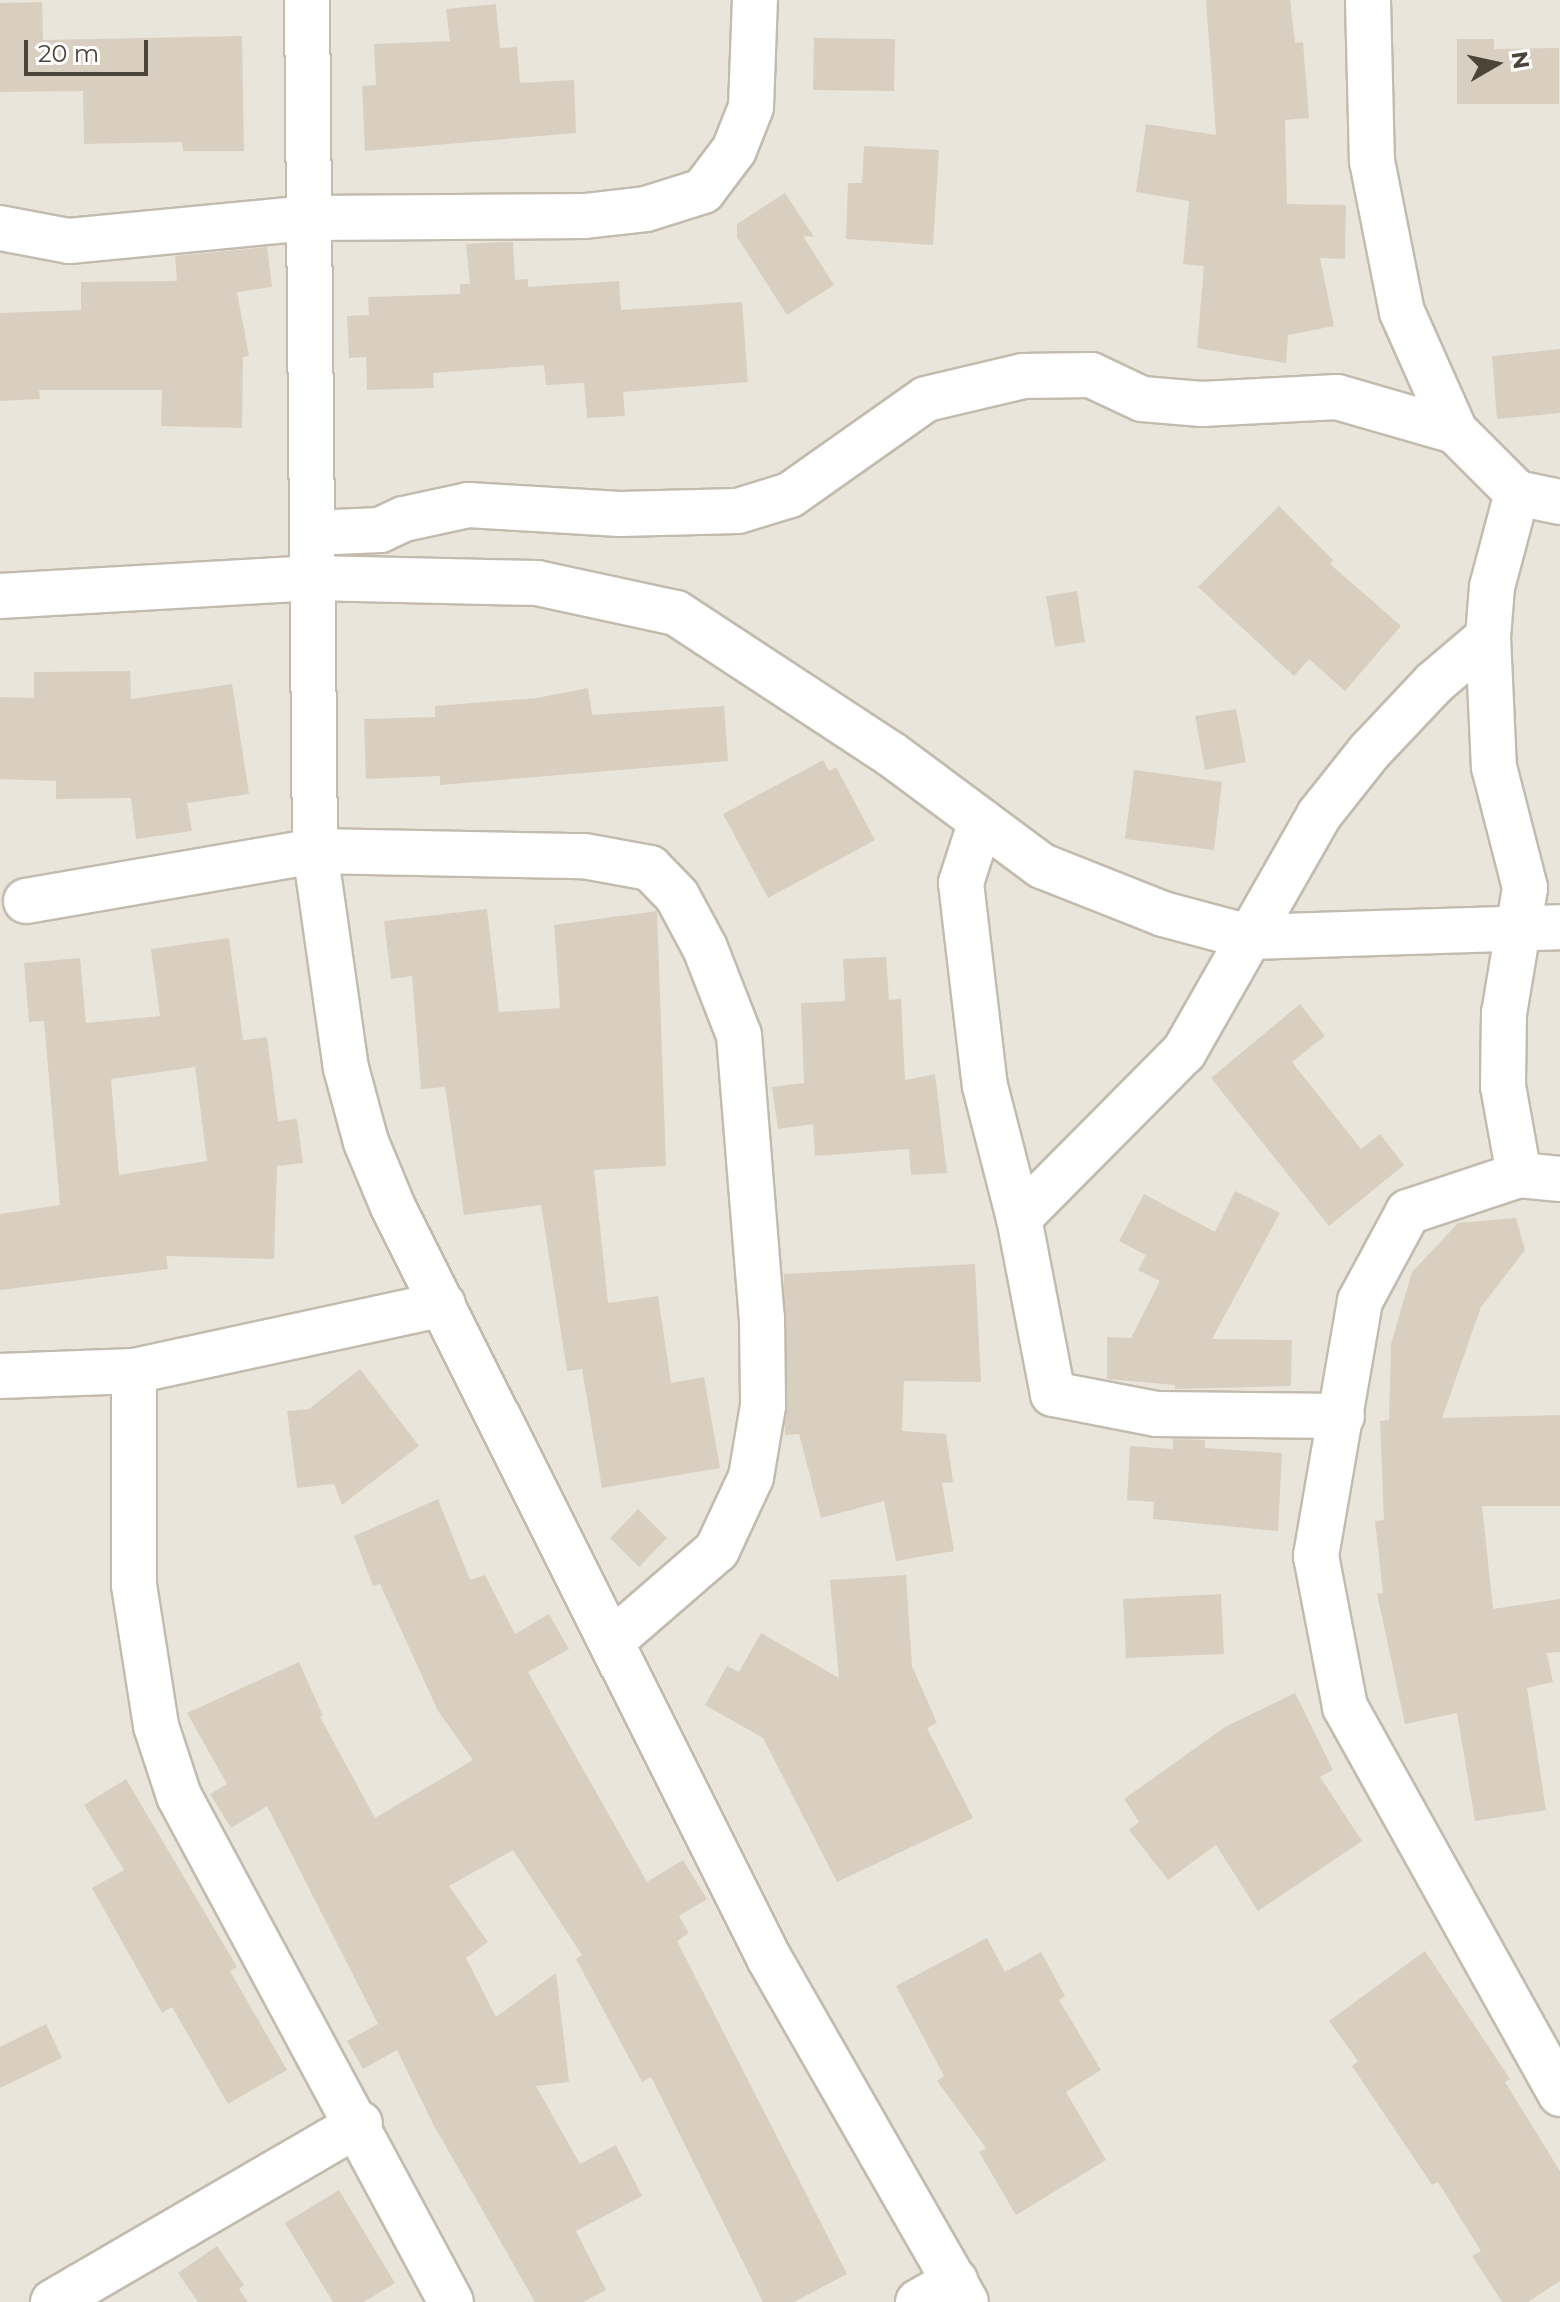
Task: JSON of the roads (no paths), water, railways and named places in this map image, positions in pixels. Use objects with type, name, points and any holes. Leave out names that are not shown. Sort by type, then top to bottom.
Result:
[{"type":"street","points":[[307,0],[315,851],[346,1068],[366,1142],[443,1304],[769,1958],[961,2291],[918,2302]]},
{"type":"street","points":[[0,228],[69,241],[310,218],[585,216],[646,209],[703,191],[734,150],[751,107],[755,0]]},
{"type":"street","points":[[1368,0],[1372,161],[1402,312],[1455,431],[1517,493],[1560,502]]},
{"type":"street","points":[[313,533],[380,530],[404,519],[468,505],[620,514],[738,511],[790,495],[926,399],[1023,376],[1091,375],[1142,399],[1202,404],[1337,397],[1455,431]]},
{"type":"street","points":[[1517,493],[1492,587],[1488,637],[1494,767],[1525,888],[1541,927],[1504,1013],[1503,1086],[1539,1177],[1408,1212],[1360,1301],[1316,1556],[1345,1707],[1560,2094]]},
{"type":"street","points":[[0,596],[313,578],[537,583],[676,613],[891,754],[1042,866],[1163,914],[1249,937],[1541,927]]},
{"type":"street","points":[[1019,1218],[1184,1052],[1319,815],[1369,752],[1434,683],[1488,637]]},
{"type":"street","points":[[981,821],[961,883],[985,1086],[1019,1218],[1053,1394],[1157,1414],[1342,1416]]},
{"type":"street","points":[[26,901],[315,851],[584,856],[650,868],[677,896],[705,948],[739,1035],[762,1318],[763,1406],[751,1477],[717,1550],[612,1641]]},
{"type":"street","points":[[0,1376],[134,1371],[443,1304]]},
{"type":"street","points":[[134,1371],[134,1585],[156,1726],[179,1796],[360,2123],[451,2302]]},
{"type":"street","points":[[53,2302],[360,2123]]}]
